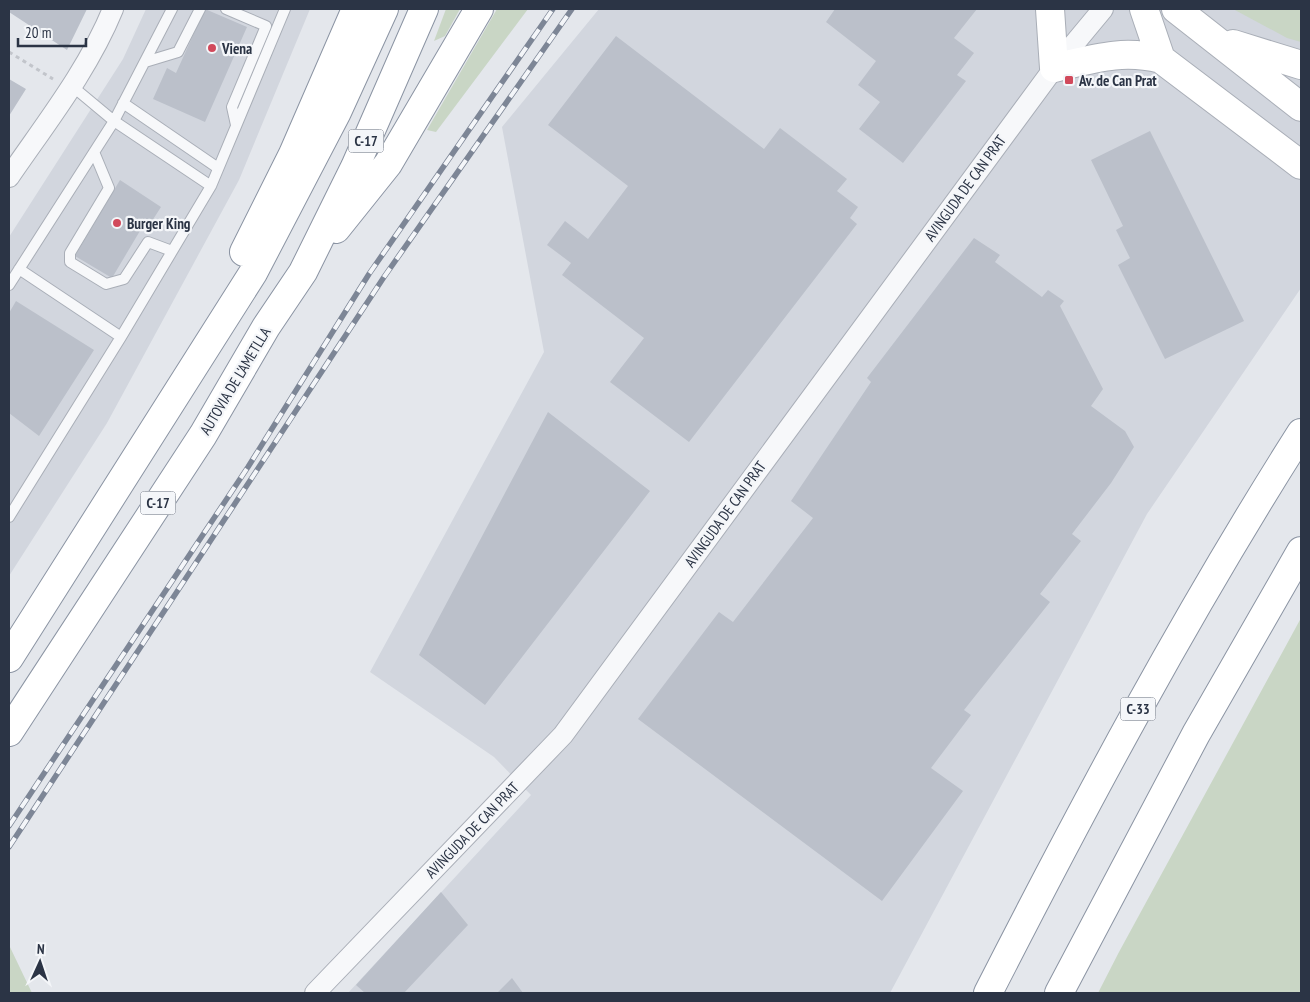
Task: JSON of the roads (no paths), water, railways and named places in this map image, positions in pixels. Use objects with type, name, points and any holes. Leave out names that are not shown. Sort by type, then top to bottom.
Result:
[{"type":"main road","points":[[218,331],[237,266],[293,154],[356,9]]},
{"type":"main road","name":"C-17","points":[[9,658],[218,331],[300,187],[384,9]]},
{"type":"main road","name":"AUTOVIA DE L'AMETLLA","points":[[9,732],[203,435],[266,327],[303,272],[355,166],[424,9]]},
{"type":"main road","points":[[303,272],[388,164],[479,9]]},
{"type":"main road","points":[[1050,9],[1054,68],[1115,54],[1140,53],[1161,59],[1301,164]]},
{"type":"main road","points":[[1144,9],[1161,59]]},
{"type":"main road","points":[[1176,9],[1218,39],[1301,107]]},
{"type":"main road","points":[[1218,39],[1301,65]]},
{"type":"main road","name":"C-33","points":[[988,993],[1166,658],[1240,529],[1301,433]]},
{"type":"main road","points":[[1059,993],[1196,734],[1301,551]]},
{"type":"street","points":[[9,177],[72,86],[103,32],[113,9]]},
{"type":"street","name":"AVINGUDA DE CAN PRAT","points":[[315,993],[563,735],[1054,68],[1103,9]]},
{"type":"lane","points":[[9,285],[114,121],[172,9]]},
{"type":"lane","points":[[145,62],[178,52],[200,9]]},
{"type":"lane","points":[[226,9],[266,26],[232,107],[236,126]]},
{"type":"lane","points":[[9,517],[121,337],[211,186],[285,9]]},
{"type":"lane","points":[[72,86],[114,121],[211,186]]},
{"type":"lane","points":[[123,103],[218,168]]},
{"type":"lane","points":[[94,152],[109,188],[70,253],[70,262],[106,284],[124,280],[148,242],[172,251]]},
{"type":"lane","points":[[19,269],[121,337]]},
{"type":"railway","points":[[9,826],[248,467],[369,274],[553,9]]},
{"type":"railway","points":[[9,847],[384,277],[572,9]]},
{"type":"place","name":"Viena","points":[[212,48]]},
{"type":"place","name":"Av. de Can Prat","points":[[1069,80]]},
{"type":"place","name":"Burger King","points":[[117,223]]}]
